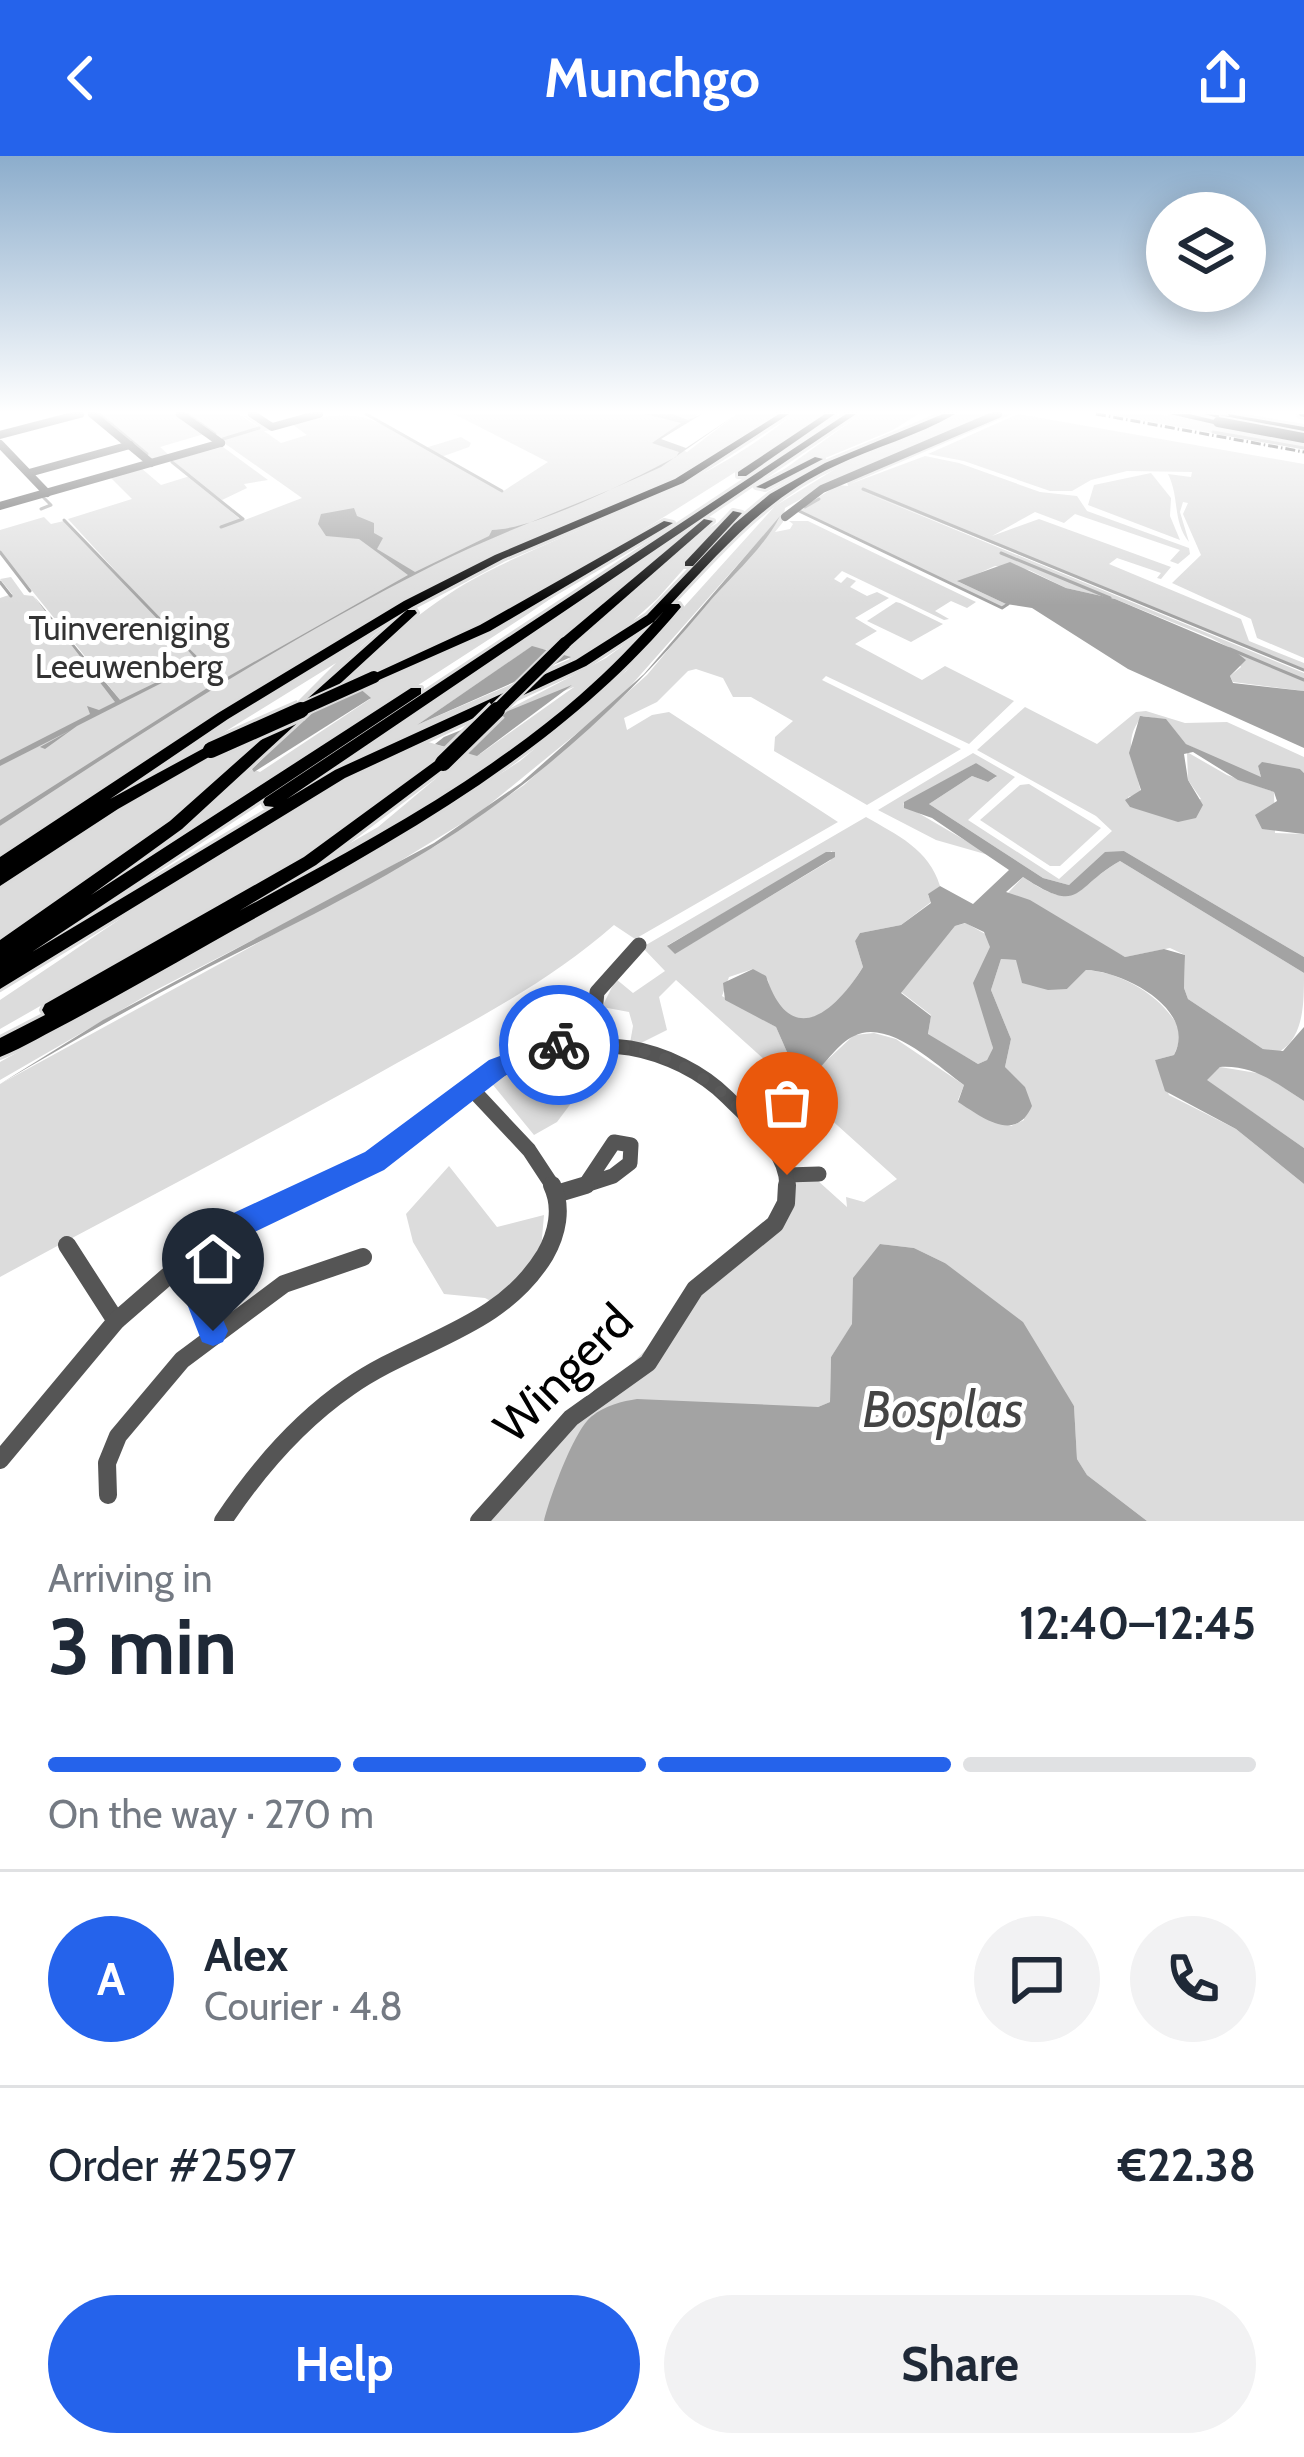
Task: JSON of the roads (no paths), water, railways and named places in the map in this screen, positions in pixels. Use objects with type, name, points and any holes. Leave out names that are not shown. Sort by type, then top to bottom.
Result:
[{"type":"highway","points":[[0,865],[302,667],[444,584],[686,478]]},
{"type":"highway","points":[[0,963],[736,478]]},
{"type":"highway","points":[[0,981],[759,478]]},
{"type":"highway","points":[[0,1045],[310,861],[443,764],[565,643],[765,478]]},
{"type":"highway","points":[[706,523],[777,478]]},
{"type":"highway","points":[[624,636],[741,509],[789,478]]},
{"type":"highway","points":[[22,967],[153,892],[340,774],[551,678],[624,636],[659,610],[738,526],[804,478]]},
{"type":"highway","points":[[0,880],[112,806],[211,750],[485,628],[668,523]]},
{"type":"highway","points":[[0,1045],[374,846],[520,753],[631,658],[738,526]]},
{"type":"highway","points":[[0,950],[176,825],[401,620],[516,552]]},
{"type":"street","points":[[32,478],[46,493]]},
{"type":"street","points":[[0,506],[100,478]]},
{"type":"street","points":[[785,517],[791,509],[854,478]]},
{"type":"street","points":[[842,483],[854,488]]},
{"type":"street","points":[[592,1042],[598,992],[639,945]]},
{"type":"street","points":[[3,1447],[116,1321],[183,1258],[236,1226],[374,1161],[413,1135],[469,1086],[524,1055],[592,1042],[655,1052],[714,1084],[764,1135],[787,1175],[819,1174]]},
{"type":"street","points":[[223,1521],[302,1424],[348,1387],[394,1357],[494,1316],[538,1271],[554,1238],[556,1194],[540,1167],[469,1086]]},
{"type":"street","name":"Wingerd","points":[[479,1521],[571,1418],[648,1363],[695,1289],[775,1224],[785,1203],[787,1175]]},
{"type":"street","points":[[556,1194],[588,1181]]},
{"type":"street","points":[[68,1245],[116,1321]]},
{"type":"street","points":[[183,1258],[213,1331]]},
{"type":"street","points":[[108,1496],[109,1455],[118,1438],[149,1397],[213,1331],[289,1282],[363,1258]]},
{"type":"water","points":[[354,508],[357,516],[374,523],[374,533],[383,538],[377,549],[415,572],[489,536],[492,530],[531,522],[434,565],[322,625],[0,826],[0,820],[212,685],[202,669],[222,680],[408,575],[359,539],[326,536],[318,524],[321,514]]},
{"type":"water","points":[[780,516],[755,552],[629,691],[575,742],[486,812],[385,876],[155,996],[0,1084],[103,1020],[434,843],[521,783],[644,674]]},
{"type":"water","points":[[1010,562],[1066,588],[1115,599],[1231,648],[1246,660],[1230,676],[1233,683],[1304,691],[1304,748],[1128,669],[1032,608],[1006,604],[957,581]]},
{"type":"water","points":[[33,595],[120,700],[198,662],[171,631],[203,662],[77,726],[45,749],[40,747],[71,730],[0,766],[0,760],[90,714],[87,706],[99,710],[115,702]]},
{"type":"water","points":[[532,646],[571,657],[417,725]]},
{"type":"water","points":[[346,677],[371,698],[254,772],[252,769]]},
{"type":"water","points":[[572,685],[477,756],[435,744],[444,737]]},
{"type":"water","points":[[1140,716],[1166,719],[1186,744],[1261,777],[1258,766],[1262,762],[1300,769],[1304,773],[1304,834],[1262,829],[1255,815],[1277,801],[1274,792],[1238,780],[1193,752],[1184,754],[1188,780],[1203,805],[1196,818],[1178,822],[1130,807],[1125,800],[1141,790],[1129,753]]},
{"type":"water","points":[[976,763],[997,776],[988,782],[972,776],[929,804],[1043,878],[1069,885],[1105,852],[1124,851],[1304,957],[1304,973],[1120,861],[1076,894],[1056,895],[1023,877],[1006,892],[1030,900],[1125,957],[1164,949],[1185,955],[1188,999],[1263,1049],[1283,1051],[1304,1027],[1304,1101],[1244,1069],[1220,1067],[1207,1080],[1304,1148],[1304,1184],[1236,1129],[1165,1091],[1155,1060],[1174,1055],[1179,1038],[1176,1023],[1153,996],[1119,977],[1086,970],[1067,989],[1048,990],[1022,983],[1016,960],[1001,959],[991,990],[1011,1039],[1005,1067],[1025,1087],[1032,1106],[1017,1124],[1007,1125],[987,1120],[958,1102],[964,1085],[897,1039],[868,1032],[854,1036],[812,1075],[787,1052],[776,1027],[725,1000],[723,983],[753,969],[766,976],[787,1012],[812,1017],[839,999],[863,967],[855,941],[860,933],[901,925],[931,903],[928,894],[940,886],[973,904],[1009,870],[932,818],[904,808],[904,802]],"holes":[[[965,923],[984,932],[990,947],[973,983],[993,1048],[987,1060],[978,1064],[928,1034],[931,1016],[901,993],[955,926]]]},
{"type":"water","points":[[826,852],[835,852],[835,857],[675,954],[667,946]]},
{"type":"water","name":"Bosplas","points":[[880,1244],[914,1248],[945,1263],[1023,1322],[1074,1406],[1077,1459],[1087,1475],[1147,1521],[544,1521],[578,1435],[592,1416],[608,1407],[637,1399],[818,1407],[830,1402],[831,1357],[852,1324],[853,1278]]},
{"type":"waterway","points":[[192,478],[243,519],[221,527]]},
{"type":"waterway","points":[[479,478],[502,491]]},
{"type":"waterway","points":[[863,489],[1304,670]]},
{"type":"waterway","points":[[41,509],[51,505],[43,497]]},
{"type":"waterway","points":[[805,507],[819,499]]},
{"type":"waterway","points":[[799,511],[1002,608],[1008,604]]},
{"type":"waterway","points":[[64,520],[171,631]]},
{"type":"waterway","points":[[0,552],[30,591]]},
{"type":"waterway","points":[[1001,553],[1110,598]]},
{"type":"waterway","points":[[0,582],[11,596]]},
{"type":"waterway","points":[[1230,649],[1304,680]]},
{"type":"park label","name":"Tuinvereniging Leeuwenberg","points":[[129,647]]}]
